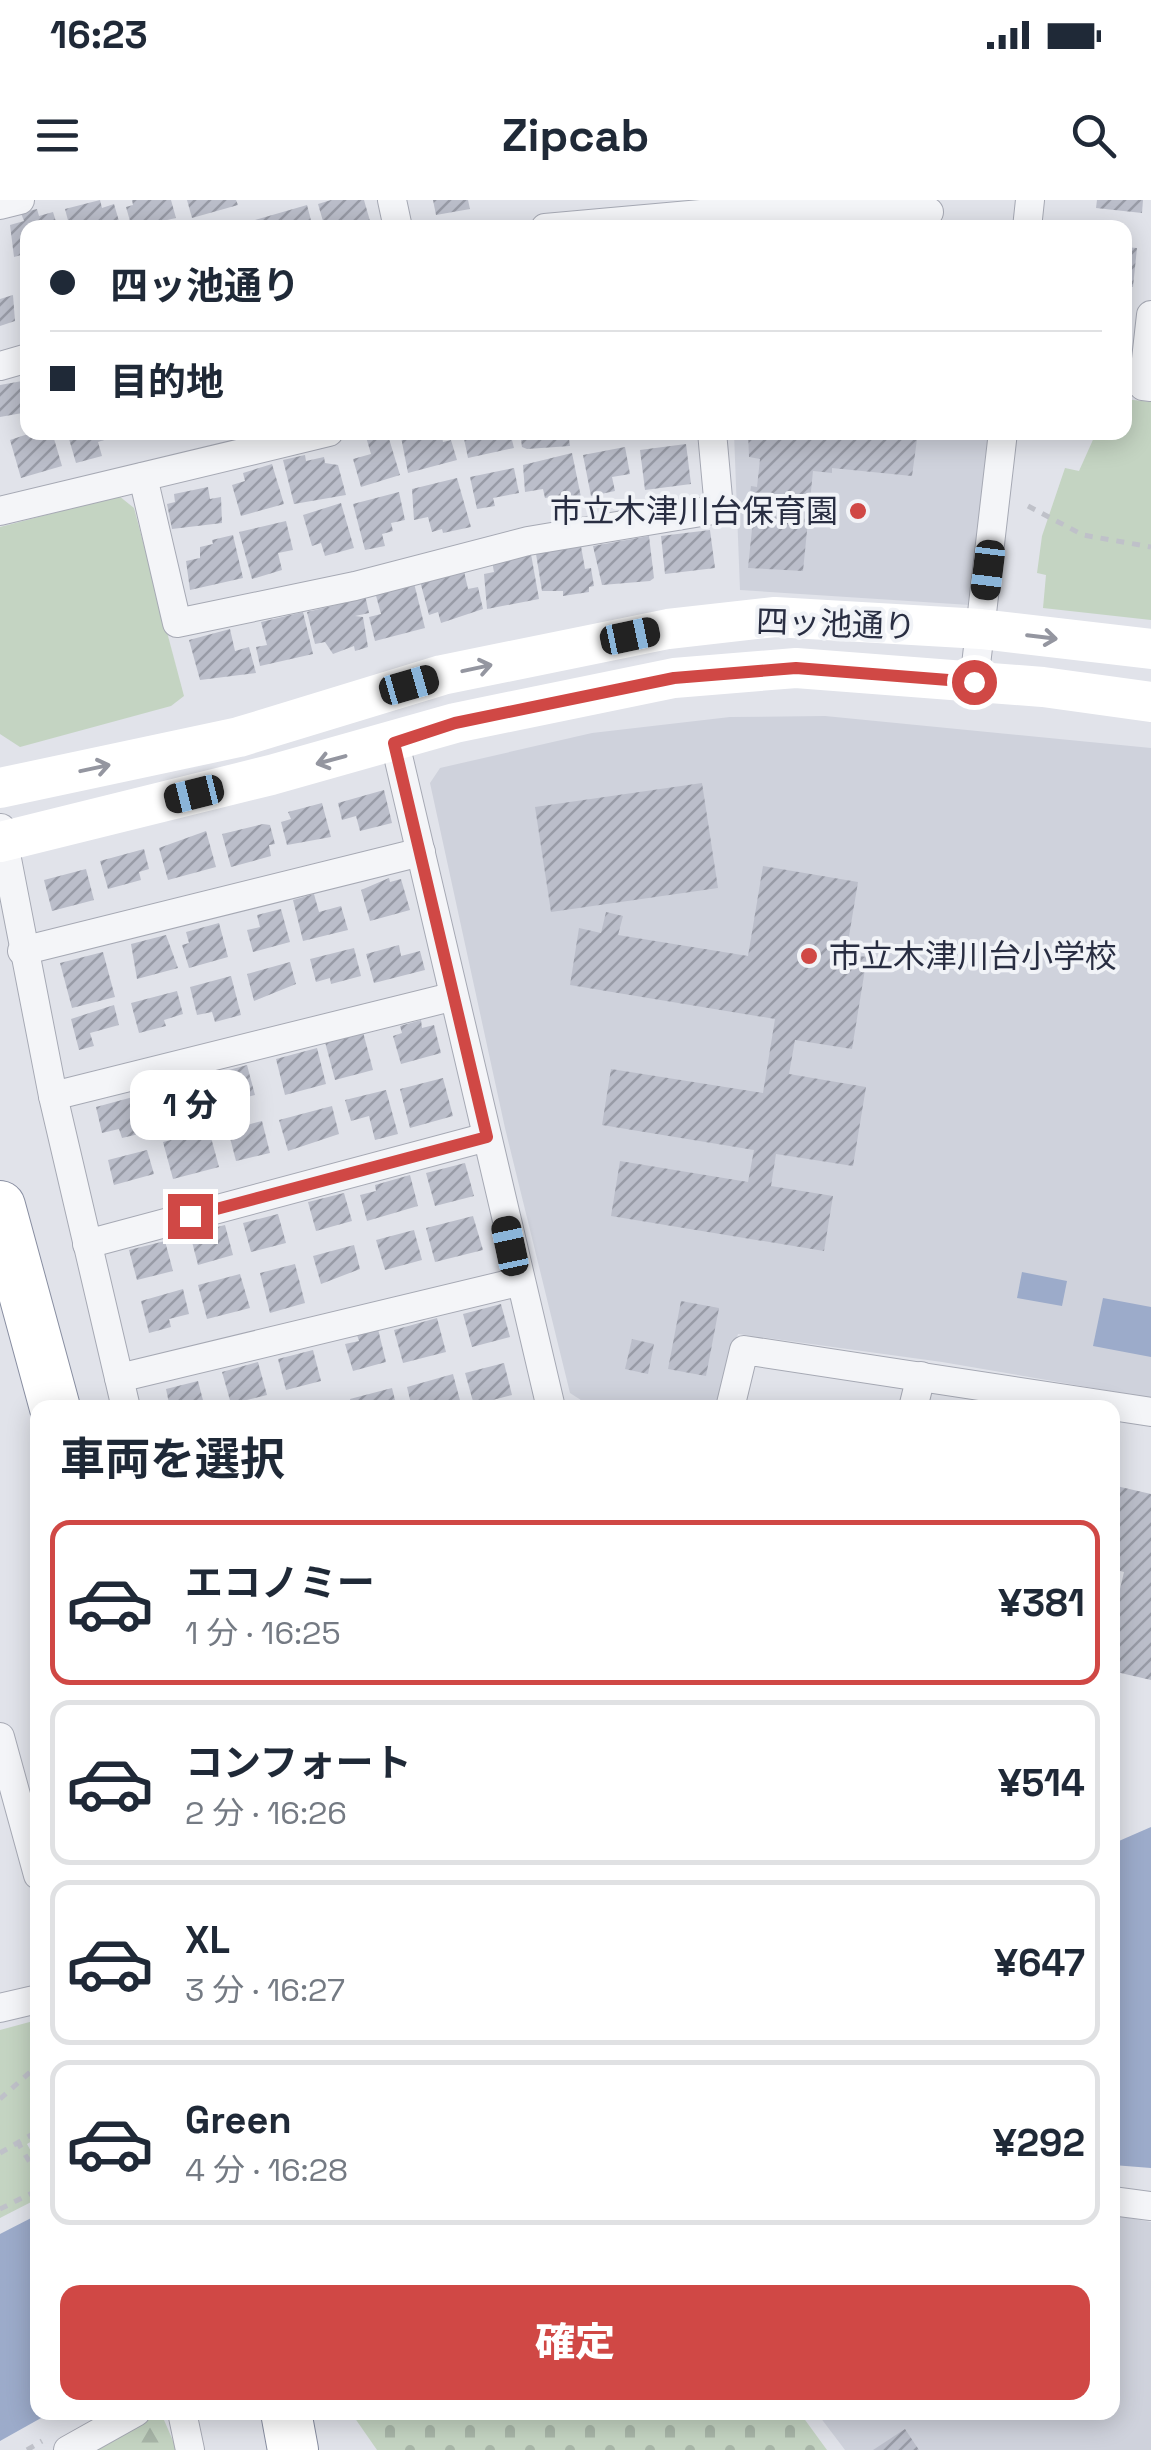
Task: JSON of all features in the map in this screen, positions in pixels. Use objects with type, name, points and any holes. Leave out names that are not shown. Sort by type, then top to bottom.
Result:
[{"type":"highway","points":[[0,1206],[52,1400]]},
{"type":"highway","points":[[0,1273],[35,1400]]},
{"type":"highway","points":[[0,1331],[30,1409]]},
{"type":"highway","points":[[287,2420],[292,2450]]},
{"type":"main road","name":"四ッ池通り","points":[[0,788],[239,737],[442,675],[668,628],[775,617],[981,630],[1151,649]]},
{"type":"main road","name":"四ッ池通り","points":[[2,836],[394,743],[455,723],[674,678],[796,668],[974,682],[1151,702]]},
{"type":"street","points":[[0,205],[20,200]]},
{"type":"street","points":[[629,220],[756,208],[928,213]]},
{"type":"street","points":[[1151,315],[1143,386],[1151,386]]},
{"type":"street","points":[[1,507],[297,440]]},
{"type":"street","points":[[142,477],[178,623],[355,586],[528,541],[719,509],[713,440]]},
{"type":"street","points":[[974,682],[1002,440]]},
{"type":"street","points":[[394,743],[548,1400]]},
{"type":"street","points":[[2,836],[53,1096],[124,1400]]},
{"type":"street","points":[[22,951],[421,852]]},
{"type":"street","points":[[53,1096],[451,997]]},
{"type":"street","points":[[86,1244],[487,1137]]},
{"type":"street","points":[[119,1378],[518,1282]]},
{"type":"street","points":[[732,1400],[744,1350],[1074,1400]]},
{"type":"street","points":[[915,1400],[921,1376]]},
{"type":"street","points":[[1120,1407],[1151,1412]]},
{"type":"street","points":[[0,1737],[30,1845]]},
{"type":"street","points":[[0,2008],[30,2001]]},
{"type":"street","points":[[1120,2202],[1151,2206]]},
{"type":"street","points":[[68,2450],[122,2420]]},
{"type":"street","points":[[184,2420],[190,2450]]},
{"type":"path","points":[[1028,506],[1083,536],[1151,547]]},
{"type":"path","points":[[0,2099],[30,2071]]},
{"type":"path","points":[[0,2153],[30,2134]]},
{"type":"path","points":[[17,2141],[30,2163]]},
{"type":"path","points":[[0,2209],[30,2194]]},
{"type":"shaded area","name":"市立木津川台保育園","points":[[734,440],[987,440],[970,605],[740,590]]},
{"type":"shaded area","name":"市立木津川台小学校","points":[[825,716],[1151,748],[1151,1398],[942,1362],[738,1334],[719,1400],[581,1400],[570,1393],[505,1128],[430,783],[440,768],[592,733],[730,717]]},
{"type":"shaded area","points":[[1120,2216],[1151,2222],[1151,2450],[845,2450],[822,2420],[1120,2420]]},
{"type":"green space","points":[[1132,400],[1151,402],[1151,620],[1043,608],[1046,575],[1037,573],[1042,536],[1065,468],[1079,471],[1093,440],[1132,440]]},
{"type":"green space","points":[[119,496],[134,508],[184,696],[171,706],[20,747],[0,734],[0,527]]},
{"type":"green space","points":[[30,2022],[30,2203],[0,2218],[0,2030]]},
{"type":"green space","points":[[142,2420],[164,2420],[177,2450],[98,2450],[95,2445]]},
{"type":"green space","points":[[356,2420],[805,2420],[827,2450],[377,2450]]},
{"type":"water","points":[[1022,1272],[1067,1281],[1062,1306],[1017,1298]]},
{"type":"water","points":[[1103,1298],[1151,1307],[1151,1357],[1093,1346]]},
{"type":"water","points":[[1151,1827],[1151,2168],[1120,2166],[1120,1841]]},
{"type":"water","points":[[30,2219],[30,2420],[38,2420],[0,2441],[0,2234]]},
{"type":"building","points":[[100,200],[102,208],[114,204],[119,220],[68,220],[65,209]]},
{"type":"building","points":[[132,200],[171,200],[176,218],[130,220],[126,207],[133,205]]},
{"type":"building","points":[[187,200],[236,200],[238,205],[192,218]]},
{"type":"building","points":[[364,200],[370,220],[323,220],[318,204]]},
{"type":"building","points":[[433,200],[468,200],[470,209],[436,215]]},
{"type":"building","points":[[1097,200],[1143,200],[1142,213],[1096,208]]},
{"type":"building","points":[[307,205],[311,220],[255,220]]},
{"type":"building","points":[[37,209],[39,216],[53,212],[56,220],[24,220],[21,213]]},
{"type":"building","points":[[20,222],[20,255],[14,257],[10,225]]},
{"type":"building","points":[[1132,248],[1137,248],[1132,287]]},
{"type":"building","points":[[13,295],[15,321],[0,326],[0,299]]},
{"type":"building","points":[[20,381],[20,413],[0,417],[0,385]]},
{"type":"building","points":[[20,437],[20,440],[54,440],[62,466],[21,478],[10,440]]},
{"type":"building","points":[[69,440],[104,440],[98,442],[102,456],[76,463]]},
{"type":"building","points":[[367,440],[389,440],[400,475],[361,487],[353,459],[371,454]]},
{"type":"building","points":[[402,440],[451,440],[457,460],[408,473]]},
{"type":"building","points":[[464,440],[512,440],[514,448],[468,458]]},
{"type":"building","points":[[521,440],[569,440],[570,446],[527,449],[522,447]]},
{"type":"building","points":[[748,440],[917,440],[912,476],[832,468],[832,473],[813,471],[803,571],[748,568],[752,529],[746,527],[751,486],[757,487],[760,459],[749,457]]},
{"type":"building","points":[[686,444],[691,484],[645,490],[640,450]]},
{"type":"building","points":[[625,447],[630,474],[612,477],[615,491],[591,496],[583,455]]},
{"type":"building","points":[[572,453],[582,502],[562,505],[558,496],[545,498],[543,489],[525,492],[523,465]]},
{"type":"building","points":[[305,455],[306,461],[324,457],[325,463],[338,465],[346,495],[294,504],[283,460]]},
{"type":"building","points":[[272,464],[284,504],[241,516],[232,485],[245,481],[243,473]]},
{"type":"building","points":[[514,468],[519,493],[493,498],[495,506],[477,509],[470,477]]},
{"type":"building","points":[[457,478],[471,527],[432,532],[428,517],[414,520],[412,489]]},
{"type":"building","points":[[208,487],[210,499],[221,497],[222,523],[172,529],[167,504],[175,502],[174,494]]},
{"type":"building","points":[[399,492],[405,520],[391,523],[393,531],[382,534],[385,546],[365,550],[353,504]]},
{"type":"building","points":[[341,503],[354,548],[325,556],[321,543],[312,546],[303,515]]},
{"type":"building","points":[[286,521],[293,550],[278,553],[282,570],[252,579],[239,532]]},
{"type":"building","points":[[710,530],[715,568],[665,574],[661,536]]},
{"type":"building","points":[[233,535],[243,578],[190,590],[186,561],[200,558],[200,547],[213,544],[212,540]]},
{"type":"building","points":[[649,536],[654,578],[602,585],[593,546]]},
{"type":"building","points":[[566,545],[567,549],[581,546],[585,569],[591,568],[594,586],[589,587],[589,592],[563,596],[563,591],[542,591],[536,554]]},
{"type":"building","points":[[531,554],[539,599],[487,609],[484,574],[494,572],[492,561]]},
{"type":"building","points":[[464,571],[468,589],[478,587],[483,609],[441,623],[438,612],[429,615],[420,581]]},
{"type":"building","points":[[414,583],[425,628],[375,641],[369,617],[381,614],[375,592]]},
{"type":"building","points":[[364,590],[369,613],[355,616],[363,617],[368,647],[355,651],[354,646],[333,654],[325,642],[315,644],[307,612],[352,601],[350,593]]},
{"type":"building","points":[[303,612],[313,654],[260,666],[256,647],[267,645],[261,622]]},
{"type":"building","points":[[230,629],[235,651],[249,647],[256,673],[200,680],[189,640]]},
{"type":"building","points":[[702,783],[718,888],[551,912],[535,807]]},
{"type":"building","points":[[384,790],[392,823],[360,831],[356,816],[342,820],[338,803]]},
{"type":"building","points":[[322,803],[331,837],[287,845],[281,822],[291,819],[288,812]]},
{"type":"building","points":[[270,825],[275,844],[269,845],[271,856],[231,867],[222,834]]},
{"type":"building","points":[[206,831],[216,867],[168,880],[159,848]]},
{"type":"building","points":[[144,849],[149,869],[139,872],[141,880],[108,889],[100,861]]},
{"type":"building","points":[[763,866],[858,882],[846,954],[867,957],[852,1049],[795,1040],[789,1074],[866,1087],[853,1166],[776,1154],[771,1186],[833,1196],[824,1251],[611,1216],[620,1161],[748,1182],[754,1150],[602,1125],[611,1069],[763,1093],[775,1019],[570,985],[579,928],[601,933],[606,912],[623,916],[618,935],[748,956]]},
{"type":"building","points":[[86,869],[94,900],[52,911],[44,880]]},
{"type":"building","points":[[389,878],[390,882],[401,879],[410,910],[370,921],[361,890]]},
{"type":"building","points":[[314,894],[319,912],[341,906],[348,930],[303,941],[293,900]]},
{"type":"building","points":[[281,909],[290,942],[253,952],[247,930],[260,927],[257,915]]},
{"type":"building","points":[[219,923],[228,957],[189,968],[182,945],[189,943],[186,932]]},
{"type":"building","points":[[166,935],[178,968],[137,979],[131,944]]},
{"type":"building","points":[[399,945],[401,956],[420,951],[425,970],[374,983],[366,954]]},
{"type":"building","points":[[354,948],[361,976],[331,984],[330,978],[316,982],[310,959]]},
{"type":"building","points":[[103,952],[115,997],[72,1008],[60,963]]},
{"type":"building","points":[[290,962],[296,984],[254,1001],[247,974]]},
{"type":"building","points":[[231,976],[241,1015],[215,1022],[212,1012],[197,1015],[190,987]]},
{"type":"building","points":[[177,991],[183,1014],[164,1020],[166,1026],[139,1033],[131,1003]]},
{"type":"building","points":[[114,1005],[119,1025],[90,1033],[94,1046],[79,1050],[71,1019]]},
{"type":"building","points":[[421,1020],[422,1028],[434,1025],[441,1053],[401,1064],[393,1036],[402,1033],[400,1026]]},
{"type":"building","points":[[363,1032],[373,1070],[335,1080],[325,1042]]},
{"type":"building","points":[[317,1048],[326,1084],[285,1095],[276,1059]]},
{"type":"building","points":[[247,1065],[255,1095],[215,1105],[207,1076]]},
{"type":"building","points":[[198,1077],[206,1108],[161,1120],[153,1089]]},
{"type":"building","points":[[443,1078],[453,1116],[410,1128],[400,1089]]},
{"type":"building","points":[[386,1090],[398,1134],[375,1140],[369,1116],[351,1121],[345,1100]]},
{"type":"building","points":[[133,1097],[143,1133],[122,1138],[119,1129],[102,1133],[96,1107]]},
{"type":"building","points":[[332,1106],[339,1134],[288,1151],[279,1120]]},
{"type":"building","points":[[262,1121],[270,1153],[236,1161],[228,1130]]},
{"type":"building","points":[[209,1130],[219,1167],[173,1179],[163,1142]]},
{"type":"building","points":[[147,1150],[154,1174],[114,1185],[108,1160]]},
{"type":"building","points":[[465,1163],[474,1196],[435,1206],[426,1173]]},
{"type":"building","points":[[410,1175],[418,1206],[367,1221],[360,1195],[376,1191],[375,1185]]},
{"type":"building","points":[[344,1193],[352,1221],[316,1231],[308,1202]]},
{"type":"building","points":[[278,1214],[286,1243],[251,1252],[243,1223]]},
{"type":"building","points":[[473,1216],[483,1250],[435,1262],[426,1228]]},
{"type":"building","points":[[225,1225],[233,1255],[198,1265],[190,1234]]},
{"type":"building","points":[[414,1230],[422,1260],[385,1270],[376,1240]]},
{"type":"building","points":[[165,1241],[173,1271],[137,1280],[129,1250]]},
{"type":"building","points":[[354,1245],[360,1269],[321,1284],[313,1256]]},
{"type":"building","points":[[295,1264],[305,1303],[270,1313],[260,1273]]},
{"type":"building","points":[[240,1274],[250,1308],[207,1319],[198,1285]]},
{"type":"building","points":[[183,1289],[189,1314],[169,1319],[171,1327],[149,1333],[141,1301]]},
{"type":"building","points":[[681,1301],[719,1308],[706,1376],[668,1369]]},
{"type":"building","points":[[501,1304],[510,1337],[472,1347],[463,1314]]},
{"type":"building","points":[[437,1318],[446,1352],[403,1363],[394,1330]]},
{"type":"building","points":[[378,1329],[386,1362],[353,1371],[345,1344],[359,1341],[357,1335]]},
{"type":"building","points":[[632,1339],[654,1344],[648,1374],[625,1369]]},
{"type":"building","points":[[313,1350],[321,1381],[286,1390],[278,1359]]},
{"type":"building","points":[[258,1362],[267,1395],[230,1400],[222,1372]]},
{"type":"building","points":[[504,1363],[512,1395],[473,1400],[465,1373]]},
{"type":"building","points":[[453,1374],[460,1400],[410,1400],[407,1387]]},
{"type":"building","points":[[198,1381],[203,1400],[168,1400],[166,1389]]},
{"type":"building","points":[[392,1388],[395,1400],[350,1400]]},
{"type":"building","points":[[1120,1487],[1151,1494],[1151,1680],[1120,1673],[1120,1589],[1124,1572],[1120,1571]]},
{"type":"building","points":[[905,2429],[919,2450],[873,2450]]},
{"type":"place","name":"市立木津川台保育園","points":[[858,511]]},
{"type":"place","name":"市立木津川台小学校","points":[[809,956]]},
{"type":"route","points":[[190,1216],[487,1137],[394,743],[455,723],[674,678],[796,668],[974,682]]}]
